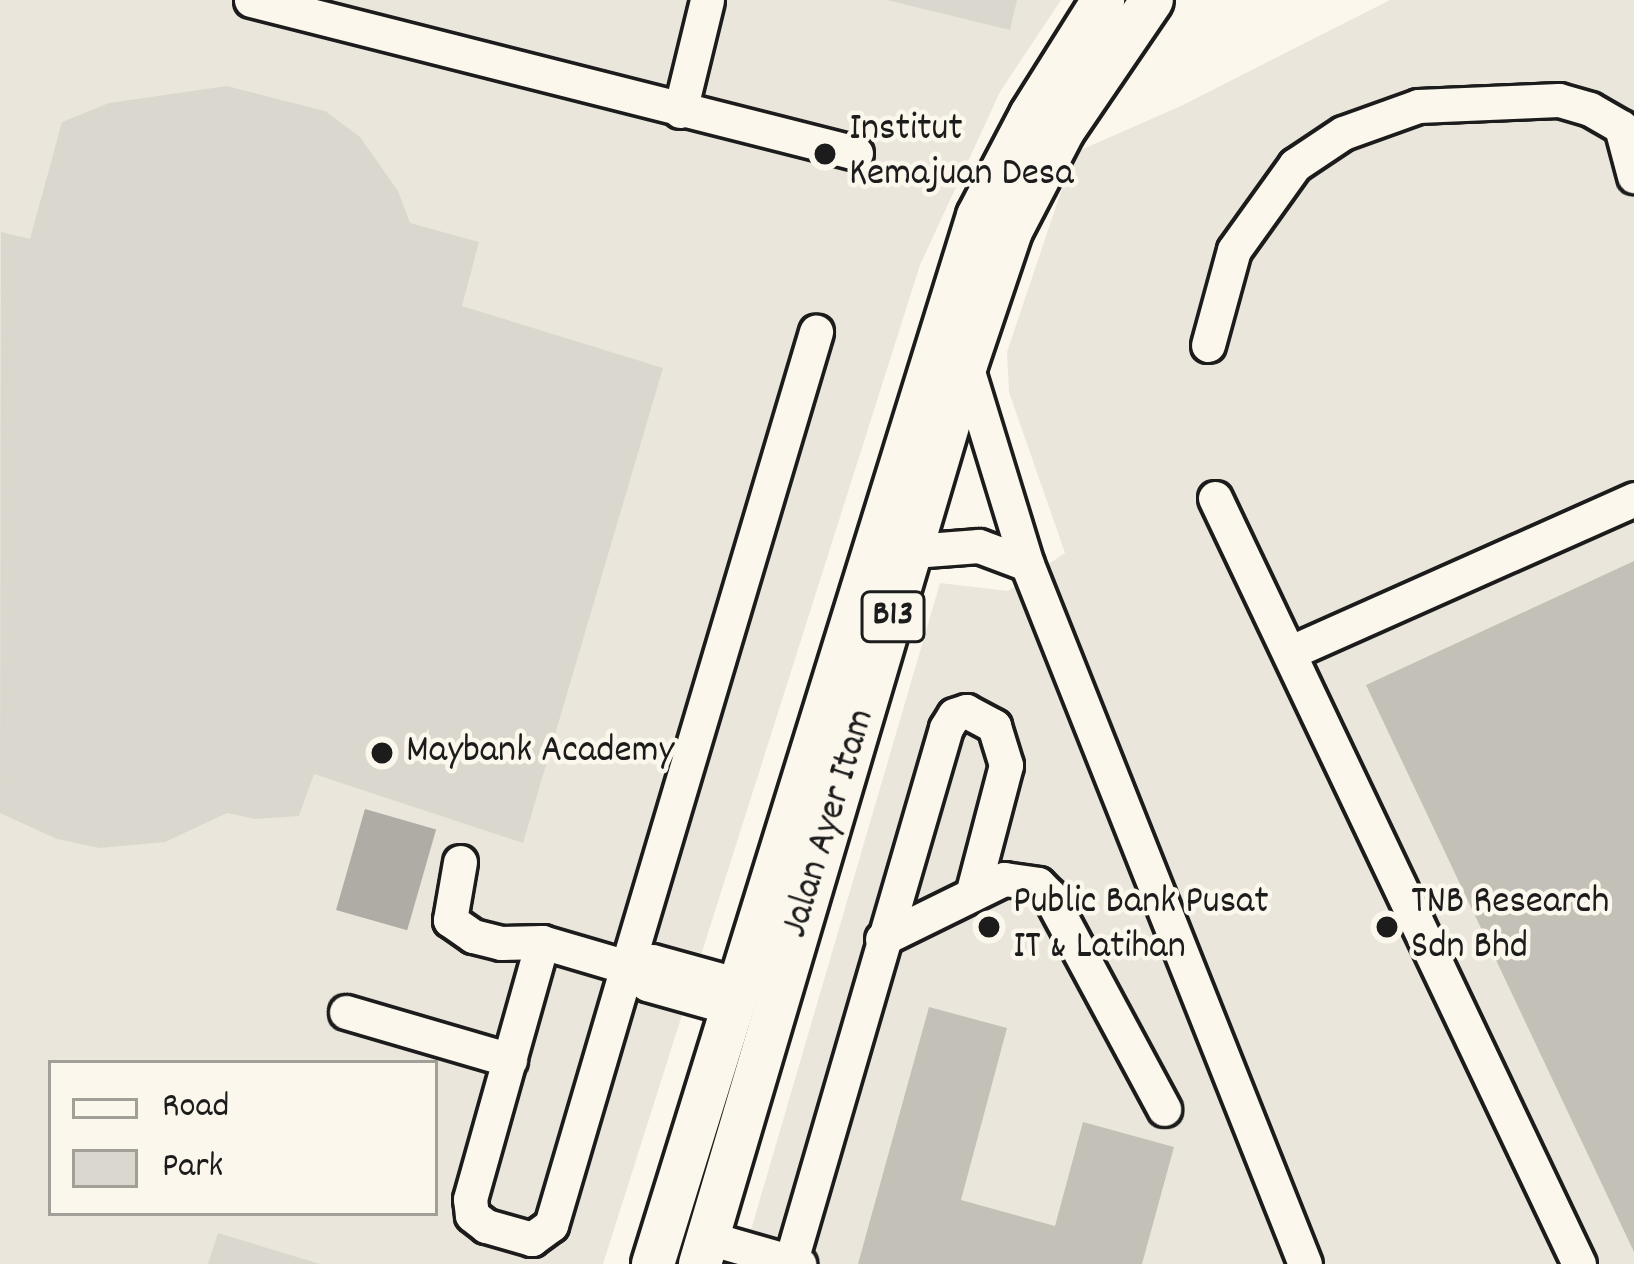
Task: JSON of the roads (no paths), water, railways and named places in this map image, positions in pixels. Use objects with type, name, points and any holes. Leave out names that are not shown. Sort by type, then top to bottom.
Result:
[{"type":"main road","name":"Jalan Ayer Itam","points":[[652,1264],[978,216],[1030,115],[1102,0]]},
{"type":"main road","name":"Jalan Ayer Itam","points":[[704,1251],[966,365],[1011,230],[1063,131],[1153,0]]},
{"type":"street","points":[[251,0],[856,153]]},
{"type":"street","points":[[680,111],[707,0]]},
{"type":"street","points":[[1208,345],[1234,250],[1295,166],[1343,133],[1418,106],[1520,98],[1559,100],[1604,115],[1621,127],[1634,176]]},
{"type":"street","points":[[542,942],[470,1199],[472,1215],[486,1226],[532,1239],[551,1225],[816,332]]},
{"type":"street","points":[[966,365],[1028,564],[1305,1264]]},
{"type":"street","points":[[1215,498],[1579,1264]]},
{"type":"street","points":[[1291,652],[1634,499]]},
{"type":"street","points":[[913,551],[979,546],[1028,564]]},
{"type":"street","points":[[704,1251],[793,1263],[946,728],[954,716],[966,711],[994,726],[1006,765],[972,895]]},
{"type":"street","points":[[460,862],[450,920],[473,936],[500,943],[542,942],[627,967],[647,984],[736,996]]},
{"type":"street","points":[[882,939],[1004,879],[1021,878],[1049,895],[1163,1109]]},
{"type":"street","points":[[346,1012],[510,1060]]},
{"type":"place","name":"Institut Kemajuan Desa","points":[[825,154]]},
{"type":"place","name":"Maybank Academy","points":[[382,753]]},
{"type":"place","name":"Public Bank Pusat IT & Latihan","points":[[989,927]]},
{"type":"place","name":"TNB Research Sdn Bhd","points":[[1387,927]]}]
